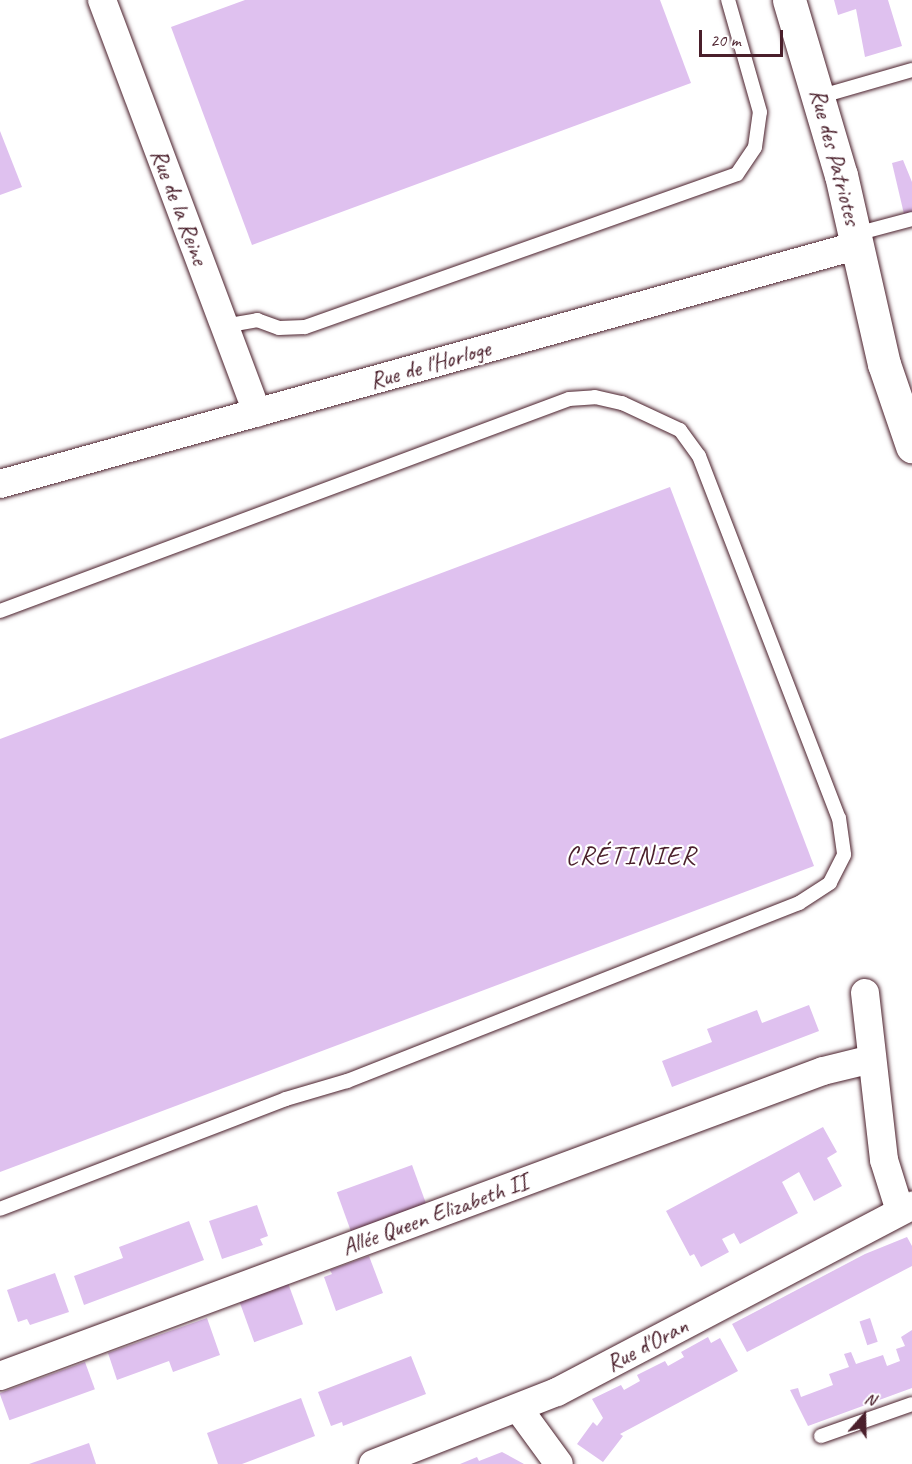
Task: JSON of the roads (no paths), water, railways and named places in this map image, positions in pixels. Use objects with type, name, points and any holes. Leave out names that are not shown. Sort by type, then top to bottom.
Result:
[{"type":"street","name":"Rue de la Reine","points":[[102,0],[257,413]]},
{"type":"street","name":"Rue des Patriotes","points":[[789,0],[819,97],[857,239],[884,364],[912,446]]},
{"type":"street","name":"Rue des Patriotes","points":[[857,239],[898,328],[912,387]]},
{"type":"street","name":"Rue de l'Horloge","points":[[0,484],[257,413],[857,239]]},
{"type":"street","points":[[865,993],[884,1160],[906,1208]]},
{"type":"street","name":"Allée Queen Elizabeth II","points":[[0,1376],[823,1071],[872,1059]]},
{"type":"street","name":"Rue d'Oran","points":[[372,1464],[518,1408],[574,1383],[906,1208]]},
{"type":"street","points":[[518,1408],[559,1464]]},
{"type":"lane","points":[[224,326],[257,320],[279,328],[305,327],[737,174],[755,147],[760,112],[728,0]]},
{"type":"lane","points":[[819,97],[912,70]]},
{"type":"lane","points":[[857,239],[912,219]]},
{"type":"lane","points":[[0,611],[562,402],[595,397],[622,403],[680,430],[699,456],[839,818],[844,849],[842,865],[830,883],[799,903],[358,1077],[286,1100],[0,1209]]},
{"type":"lane","points":[[821,1436],[912,1404]]},
{"type":"district","name":"CRÉTINIER","points":[[631,856]]}]
